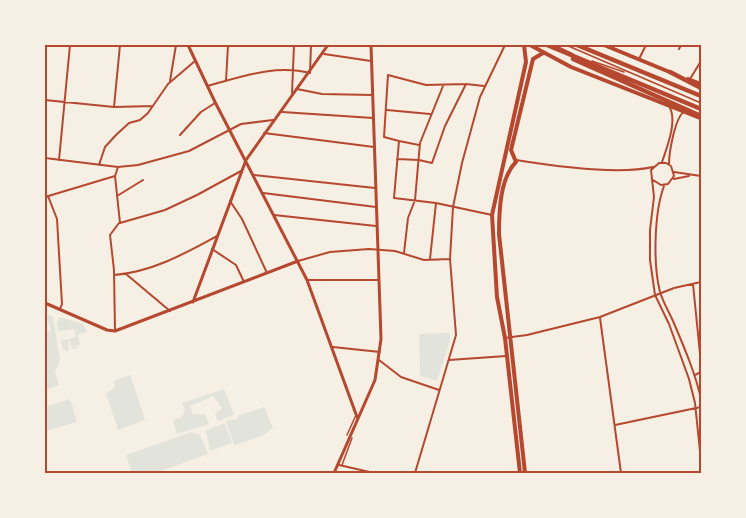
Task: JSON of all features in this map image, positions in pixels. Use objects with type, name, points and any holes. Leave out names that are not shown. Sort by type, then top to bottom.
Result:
[{"type":"highway","points":[[578,45],[701,96]]},
{"type":"highway","points":[[550,46],[701,109]]},
{"type":"highway","points":[[550,46],[586,67],[701,117]]},
{"type":"highway","points":[[670,72],[701,86]]},
{"type":"main road","points":[[523,473],[496,287],[492,215],[526,62],[524,45]]},
{"type":"main road","points":[[530,45],[571,67],[701,117]]},
{"type":"main road","points":[[604,45],[701,86]]},
{"type":"main road","points":[[523,473],[499,234],[499,212],[508,170],[515,158],[511,150],[533,59],[543,53]]},
{"type":"main road","points":[[504,159],[508,154],[515,158]]},
{"type":"main road","points":[[504,159],[507,165],[512,166]]},
{"type":"street","points":[[59,160],[70,45]]},
{"type":"street","points":[[114,106],[120,45]]},
{"type":"street","points":[[170,82],[176,45]]},
{"type":"street","points":[[188,45],[307,280],[357,416],[334,473]]},
{"type":"street","points":[[226,81],[228,45]]},
{"type":"street","points":[[292,96],[294,45]]},
{"type":"street","points":[[310,73],[311,45]]},
{"type":"street","points":[[193,302],[246,160],[324,54],[328,45]]},
{"type":"street","points":[[347,435],[375,380],[381,339],[371,45]]},
{"type":"street","points":[[415,473],[456,335],[450,259],[453,207],[468,139],[484,86],[505,45]]},
{"type":"street","points":[[566,45],[701,103]]},
{"type":"street","points":[[639,59],[646,45]]},
{"type":"street","points":[[679,49],[681,45]]},
{"type":"street","points":[[550,46],[636,76]]},
{"type":"street","points":[[324,54],[371,62]]},
{"type":"street","points":[[99,165],[105,147],[129,123],[140,120],[170,82],[195,61]]},
{"type":"street","points":[[690,80],[701,61]]},
{"type":"street","points":[[207,86],[267,70],[293,68],[310,73]]},
{"type":"street","points":[[420,146],[384,137],[387,75],[426,85],[484,86]]},
{"type":"street","points":[[397,159],[419,160],[432,164],[445,126],[466,84]]},
{"type":"street","points":[[404,253],[408,218],[415,200],[420,146],[430,114],[444,85]]},
{"type":"street","points":[[297,88],[322,94],[372,95]]},
{"type":"street","points":[[45,100],[114,106],[153,106]]},
{"type":"street","points":[[180,135],[201,112],[216,103]]},
{"type":"street","points":[[662,162],[673,121],[669,106]]},
{"type":"street","points":[[387,110],[430,114]]},
{"type":"street","points":[[282,112],[373,118]]},
{"type":"street","points":[[669,164],[678,117],[684,112]]},
{"type":"street","points":[[45,158],[118,167],[138,165],[189,150],[241,124],[275,120]]},
{"type":"street","points":[[264,134],[374,147]]},
{"type":"street","points":[[399,141],[394,198],[436,202],[492,215]]},
{"type":"street","points":[[515,158],[577,167],[640,170],[662,162],[669,164],[674,172],[673,179]]},
{"type":"street","points":[[118,167],[115,176],[120,223]]},
{"type":"street","points":[[653,167],[651,174],[654,197],[650,230],[650,260],[655,295],[669,324],[689,379],[701,461]]},
{"type":"street","points":[[640,170],[651,174]]},
{"type":"street","points":[[115,331],[114,275],[110,235],[120,223],[165,210],[242,171]]},
{"type":"street","points":[[674,172],[701,176]]},
{"type":"street","points":[[253,174],[375,188]]},
{"type":"street","points":[[692,175],[673,179],[664,185],[657,230],[658,276],[660,293],[695,375],[701,399]]},
{"type":"street","points":[[60,309],[62,304],[57,219],[46,196],[115,176]]},
{"type":"street","points":[[117,196],[143,180]]},
{"type":"street","points":[[653,180],[664,185]]},
{"type":"street","points":[[263,193],[376,207]]},
{"type":"street","points":[[230,201],[242,219],[267,273]]},
{"type":"street","points":[[430,260],[436,202]]},
{"type":"street","points":[[274,215],[376,226]]},
{"type":"street","points":[[114,275],[158,266],[217,236]]},
{"type":"street","points":[[212,249],[236,265],[244,282]]},
{"type":"street","points":[[45,303],[107,330],[115,331],[298,261],[330,252],[377,250],[404,253],[430,260],[450,259]]},
{"type":"street","points":[[126,274],[170,311]]},
{"type":"street","points":[[307,280],[379,280]]},
{"type":"street","points":[[505,338],[600,317],[660,293],[701,282]]},
{"type":"street","points":[[693,284],[701,364]]},
{"type":"street","points":[[600,317],[621,473]]},
{"type":"street","points":[[333,347],[380,352]]},
{"type":"street","points":[[449,360],[507,356]]},
{"type":"street","points":[[379,360],[401,377],[439,390]]},
{"type":"street","points":[[695,375],[701,372]]},
{"type":"street","points":[[615,425],[701,407]]},
{"type":"street","points":[[342,465],[352,438]]},
{"type":"street","points":[[336,464],[374,473]]},
{"type":"shaded area","points":[[45,313],[53,317],[60,359],[55,372],[59,385],[45,390],[45,332],[51,330],[45,319]]},
{"type":"shaded area","points":[[59,317],[83,324],[87,332],[78,335],[80,345],[77,345],[78,348],[72,349],[68,341],[69,349],[67,352],[63,350],[61,341],[76,337],[74,329],[58,331]]},
{"type":"shaded area","points":[[450,333],[450,341],[437,381],[420,376],[419,334]]},
{"type":"shaded area","points":[[130,375],[145,420],[118,430],[106,393],[115,385],[113,381]]},
{"type":"shaded area","points":[[224,389],[234,415],[218,421],[215,414],[222,408],[213,396],[190,406],[193,414],[205,415],[209,424],[177,434],[173,420],[182,417],[185,410],[182,403]]},
{"type":"shaded area","points":[[70,399],[77,422],[45,431],[45,407]]},
{"type":"shaded area","points":[[264,407],[273,428],[262,436],[234,445],[226,421]]},
{"type":"shaded area","points":[[225,423],[232,443],[210,451],[206,431]]},
{"type":"shaded area","points":[[192,432],[200,435],[208,454],[155,473],[132,473],[126,455]]}]
